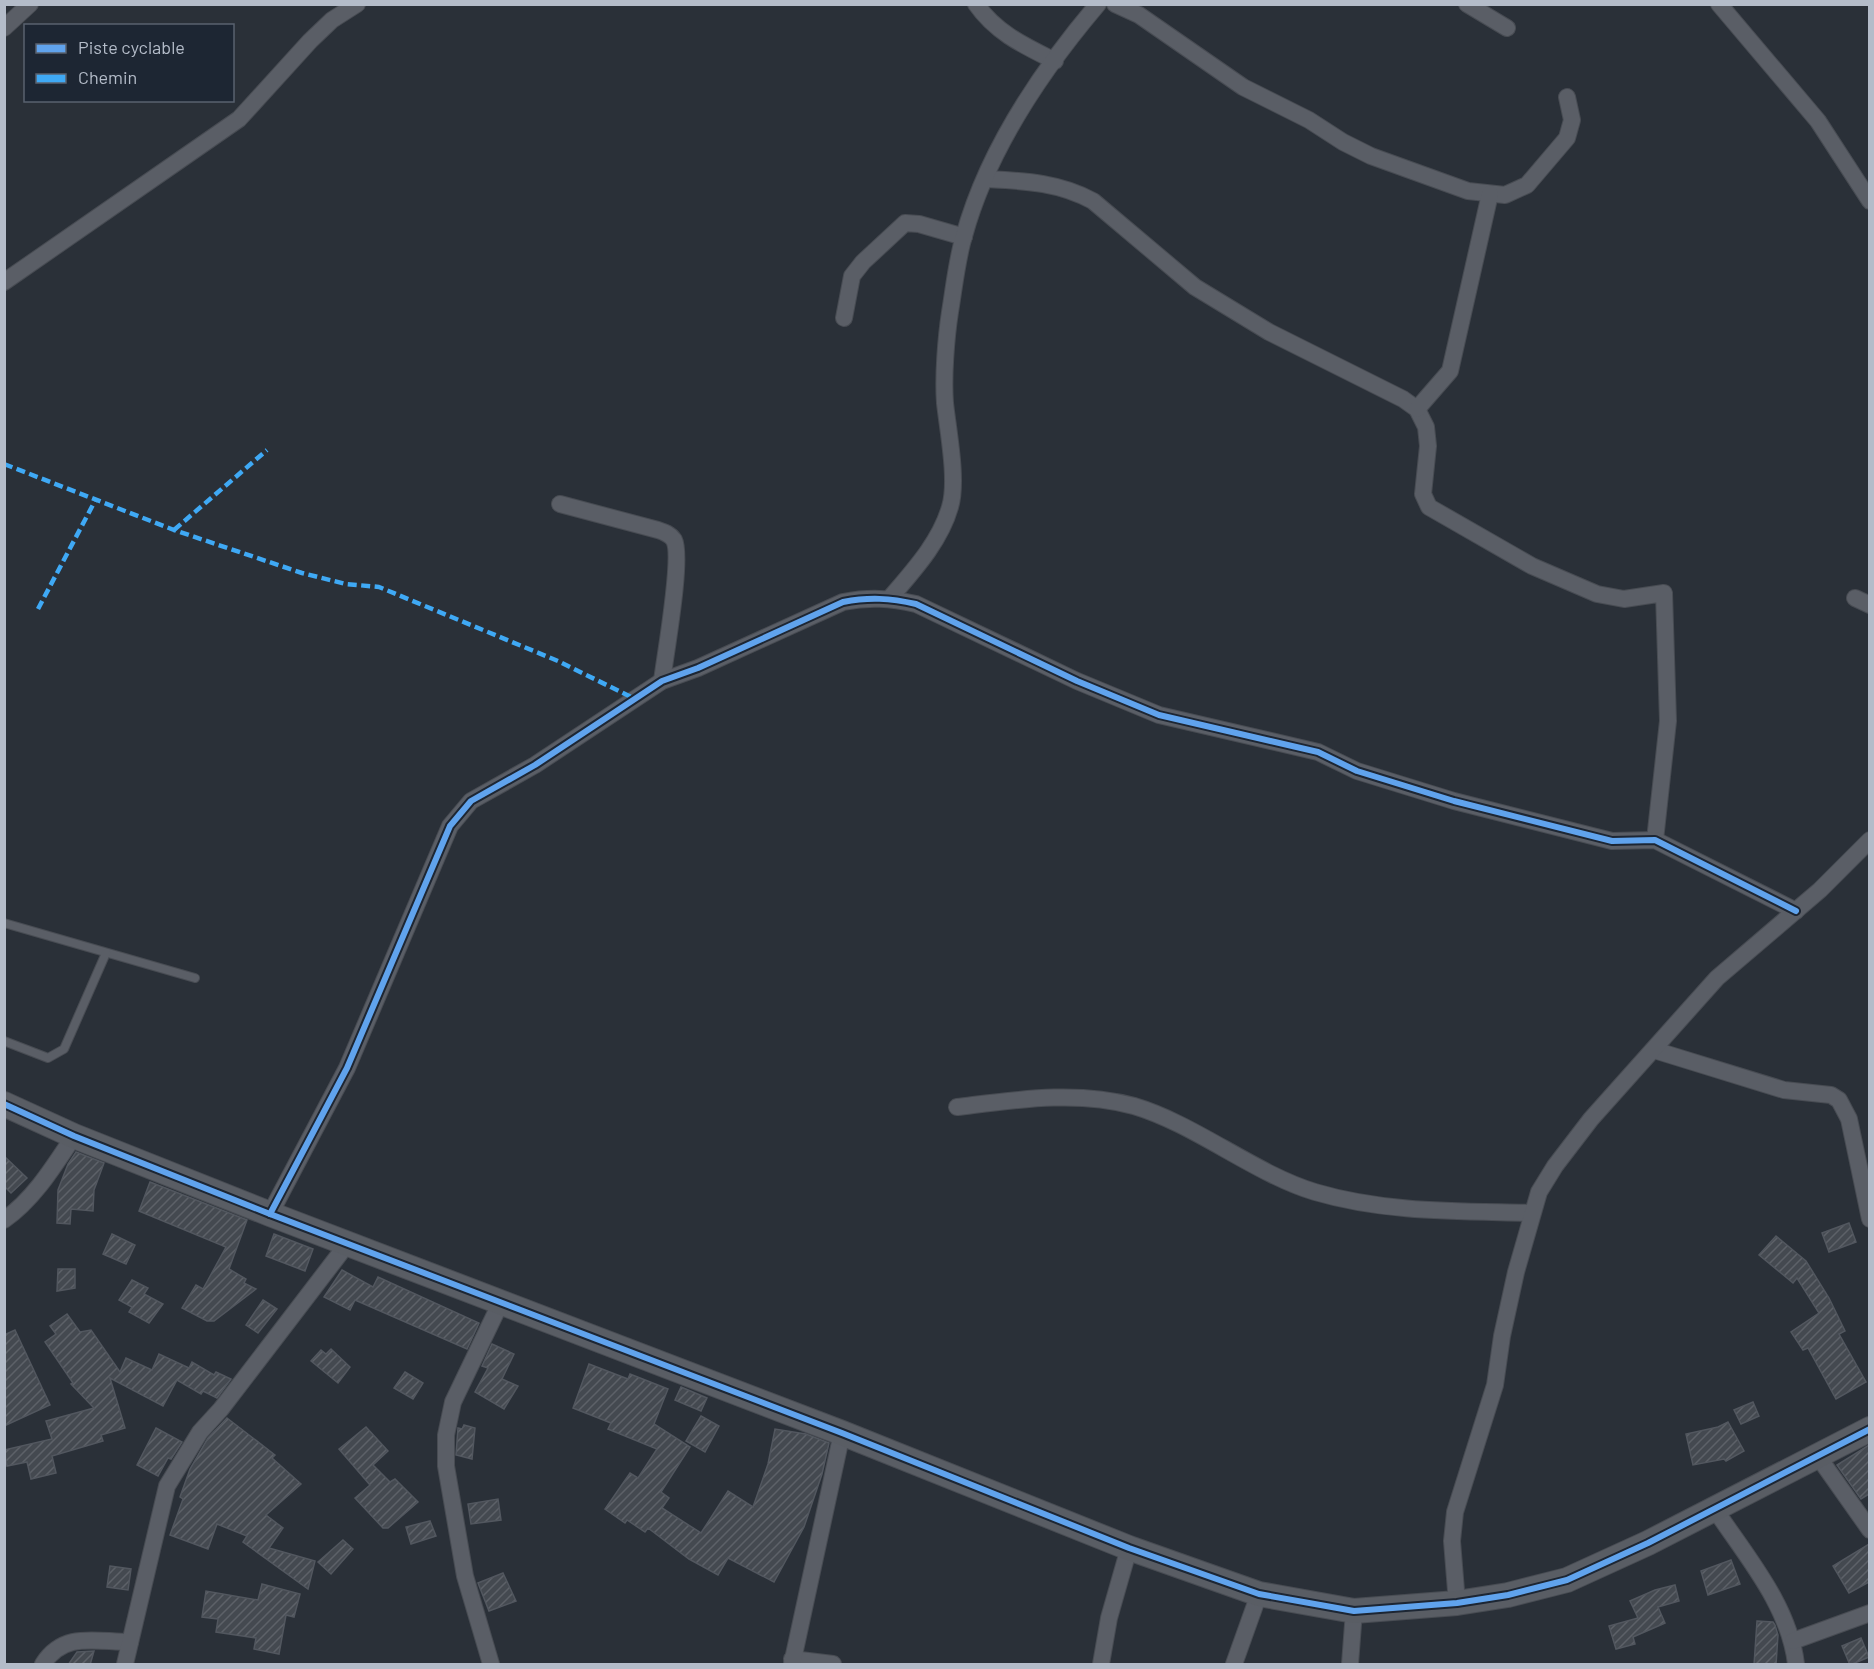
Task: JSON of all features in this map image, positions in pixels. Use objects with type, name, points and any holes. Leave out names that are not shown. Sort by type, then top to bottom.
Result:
[{"type":"street","points":[[4,28],[30,4]]},
{"type":"street","points":[[4,282],[239,119],[310,41],[333,20],[357,4]]},
{"type":"street","points":[[976,4],[991,24],[1055,61]]},
{"type":"street","points":[[891,598],[930,549],[951,507],[952,452],[945,400],[950,314],[964,237],[986,179],[1003,143],[1055,61],[1098,4]]},
{"type":"street","points":[[1115,4],[1139,15],[1243,87],[1309,120],[1362,152],[1468,191],[1505,195],[1527,185],[1567,138],[1572,120],[1568,97]]},
{"type":"street","points":[[1467,4],[1507,28]]},
{"type":"street","points":[[1719,4],[1818,121],[1869,201]]},
{"type":"street","points":[[986,179],[1058,186],[1093,201],[1196,287],[1269,332],[1367,379],[1416,409],[1426,427],[1428,446],[1423,494],[1429,507],[1532,566],[1598,594],[1624,599],[1664,593],[1668,721],[1655,840]]},
{"type":"street","points":[[1416,409],[1450,371],[1490,194]]},
{"type":"street","points":[[844,318],[852,276],[862,262],[905,223],[919,224],[964,237]]},
{"type":"street","points":[[560,504],[658,530],[670,535],[674,541],[677,548],[675,576],[662,681]]},
{"type":"street","points":[[270,1214],[347,1068],[450,826],[471,801],[535,765],[662,681],[698,668],[843,602],[868,597],[891,598],[916,604],[1077,681],[1159,715],[1318,752],[1357,771],[1454,801],[1612,841],[1655,840],[1796,911]]},
{"type":"street","points":[[1457,1603],[1452,1541],[1455,1512],[1495,1385],[1502,1336],[1539,1192],[1555,1166],[1591,1119],[1717,978],[1796,911],[1869,840]]},
{"type":"street","points":[[1654,1050],[1784,1090],[1831,1095],[1839,1100],[1849,1119],[1869,1219]]},
{"type":"street","points":[[957,1107],[1015,1100],[1091,1097],[1135,1107],[1313,1192],[1369,1206],[1532,1213]]},
{"type":"street","points":[[4,1104],[74,1136],[270,1214],[500,1304],[842,1433],[1129,1548],[1259,1594],[1354,1611],[1457,1603],[1508,1595],[1567,1580],[1648,1543],[1869,1429]]},
{"type":"street","points":[[4,1220],[16,1212],[45,1178],[74,1136]]},
{"type":"street","points":[[125,1665],[167,1486],[200,1432],[228,1400],[348,1243]]},
{"type":"street","points":[[491,1665],[465,1576],[446,1466],[446,1435],[453,1402],[500,1304]]},
{"type":"street","points":[[833,1665],[792,1662],[842,1433]]},
{"type":"street","points":[[1817,1455],[1869,1530]]},
{"type":"street","points":[[1714,1508],[1773,1597],[1793,1641],[1796,1665]]},
{"type":"street","points":[[1101,1665],[1107,1626],[1129,1548]]},
{"type":"street","points":[[1234,1665],[1259,1594]]},
{"type":"street","points":[[1350,1665],[1354,1611]]},
{"type":"street","points":[[1793,1641],[1869,1613]]},
{"type":"street","points":[[43,1665],[59,1645],[75,1641],[130,1642]]},
{"type":"lane","points":[[4,923],[195,978]]},
{"type":"lane","points":[[4,1041],[48,1058],[64,1049],[106,953]]},
{"type":"building","points":[[76,1152],[104,1163],[94,1190],[93,1211],[71,1209],[70,1224],[57,1223],[58,1190],[68,1164]]},
{"type":"building","points":[[4,1156],[27,1178],[11,1193],[4,1186]]},
{"type":"building","points":[[150,1182],[247,1220],[229,1269],[246,1279],[244,1283],[256,1289],[214,1321],[207,1321],[182,1308],[196,1285],[203,1289],[226,1247],[139,1211]]},
{"type":"building","points":[[1849,1223],[1856,1242],[1829,1252],[1822,1233]]},
{"type":"building","points":[[112,1234],[135,1245],[126,1264],[103,1254]]},
{"type":"building","points":[[274,1234],[313,1249],[305,1271],[266,1256]]},
{"type":"building","points":[[1776,1236],[1806,1261],[1829,1298],[1845,1331],[1839,1334],[1866,1382],[1836,1399],[1808,1348],[1803,1350],[1791,1332],[1819,1313],[1797,1278],[1793,1283],[1759,1255]]},
{"type":"building","points":[[58,1269],[75,1269],[75,1288],[57,1291]]},
{"type":"building","points":[[342,1270],[373,1287],[378,1277],[479,1323],[467,1349],[355,1300],[350,1310],[324,1297]]},
{"type":"building","points":[[132,1280],[148,1288],[144,1294],[163,1304],[149,1323],[129,1312],[132,1307],[119,1300]]},
{"type":"building","points":[[263,1300],[277,1309],[258,1333],[246,1325]]},
{"type":"building","points":[[67,1314],[80,1332],[91,1330],[120,1372],[126,1358],[152,1370],[159,1354],[189,1368],[192,1362],[214,1375],[216,1372],[231,1379],[217,1398],[203,1391],[201,1394],[177,1380],[163,1406],[110,1378],[125,1428],[101,1435],[103,1441],[52,1456],[56,1473],[31,1479],[27,1462],[7,1466],[4,1450],[52,1439],[46,1421],[94,1408],[71,1384],[73,1383],[45,1342],[56,1334],[50,1326]]},
{"type":"building","points":[[15,1330],[50,1405],[4,1426],[4,1335]]},
{"type":"building","points":[[492,1344],[514,1354],[502,1379],[518,1386],[504,1409],[475,1392],[488,1368],[482,1366]]},
{"type":"building","points":[[331,1349],[350,1367],[338,1383],[311,1361],[321,1350],[326,1354]]},
{"type":"building","points":[[589,1364],[628,1379],[630,1374],[668,1389],[654,1424],[690,1447],[661,1492],[669,1498],[662,1508],[701,1533],[728,1491],[753,1507],[768,1464],[775,1429],[806,1434],[829,1443],[822,1474],[804,1527],[774,1582],[728,1558],[718,1575],[689,1559],[648,1528],[645,1532],[627,1520],[625,1523],[605,1509],[630,1473],[638,1478],[657,1449],[608,1429],[611,1423],[573,1408]]},
{"type":"building","points":[[405,1372],[423,1383],[413,1399],[394,1388]]},
{"type":"building","points":[[681,1387],[707,1398],[701,1411],[675,1400]]},
{"type":"building","points":[[1753,1402],[1759,1416],[1741,1424],[1734,1410]]},
{"type":"building","points":[[701,1416],[719,1426],[705,1452],[686,1441]]},
{"type":"building","points":[[227,1418],[275,1455],[272,1458],[301,1484],[266,1515],[283,1528],[269,1548],[315,1561],[308,1589],[243,1542],[247,1536],[217,1524],[208,1549],[170,1535],[183,1499],[180,1497],[190,1469],[208,1438]]},
{"type":"building","points":[[1728,1422],[1744,1451],[1726,1461],[1724,1459],[1693,1465],[1686,1434],[1718,1427]]},
{"type":"building","points":[[464,1425],[475,1428],[472,1459],[456,1455],[458,1428],[462,1429]]},
{"type":"building","points":[[366,1427],[388,1451],[373,1465],[390,1482],[395,1479],[418,1502],[388,1528],[383,1528],[355,1498],[370,1485],[339,1449]]},
{"type":"building","points":[[156,1428],[182,1442],[171,1459],[168,1458],[158,1476],[137,1465]]},
{"type":"building","points":[[1869,1445],[1869,1494],[1861,1499],[1837,1465]]},
{"type":"building","points":[[498,1499],[501,1520],[471,1524],[468,1504]]},
{"type":"building","points":[[430,1521],[436,1536],[411,1544],[406,1527]]},
{"type":"building","points":[[343,1540],[353,1549],[331,1574],[318,1562]]},
{"type":"building","points":[[1869,1544],[1869,1582],[1849,1593],[1833,1566]]},
{"type":"building","points":[[1731,1560],[1740,1584],[1708,1595],[1701,1571]]},
{"type":"building","points":[[110,1566],[131,1569],[128,1590],[107,1587]]},
{"type":"building","points":[[503,1573],[516,1601],[489,1611],[478,1583]]},
{"type":"building","points":[[262,1584],[300,1594],[294,1617],[286,1615],[279,1654],[254,1649],[256,1638],[216,1632],[218,1619],[202,1617],[206,1591],[258,1600]]},
{"type":"building","points":[[1675,1585],[1679,1601],[1658,1607],[1665,1623],[1633,1637],[1635,1644],[1616,1649],[1609,1626],[1638,1618],[1630,1601],[1655,1590]]},
{"type":"building","points":[[1757,1621],[1773,1622],[1775,1625],[1778,1635],[1776,1665],[1754,1665]]},
{"type":"building","points":[[1861,1638],[1869,1657],[1850,1665],[1842,1646]]},
{"type":"building","points":[[94,1651],[90,1665],[68,1665],[77,1652]]},
{"type":"marked path","points":[[174,530],[267,450]]},
{"type":"marked path","points":[[4,464],[174,530],[302,573],[346,584],[379,587],[558,661],[633,698]]},
{"type":"marked path","points":[[38,609],[96,499]]},
{"type":"cycle path","points":[[270,1214],[347,1068],[450,826],[471,801],[535,765],[662,681],[698,668],[843,602],[880,599],[916,604],[1077,681],[1159,715],[1318,752],[1357,771],[1454,801],[1612,841],[1655,840],[1796,911]]},
{"type":"cycle path","points":[[4,1104],[74,1136],[270,1214],[842,1433],[1129,1548],[1259,1594],[1354,1611],[1457,1603],[1508,1595],[1567,1580],[1648,1543],[1870,1429]]}]
